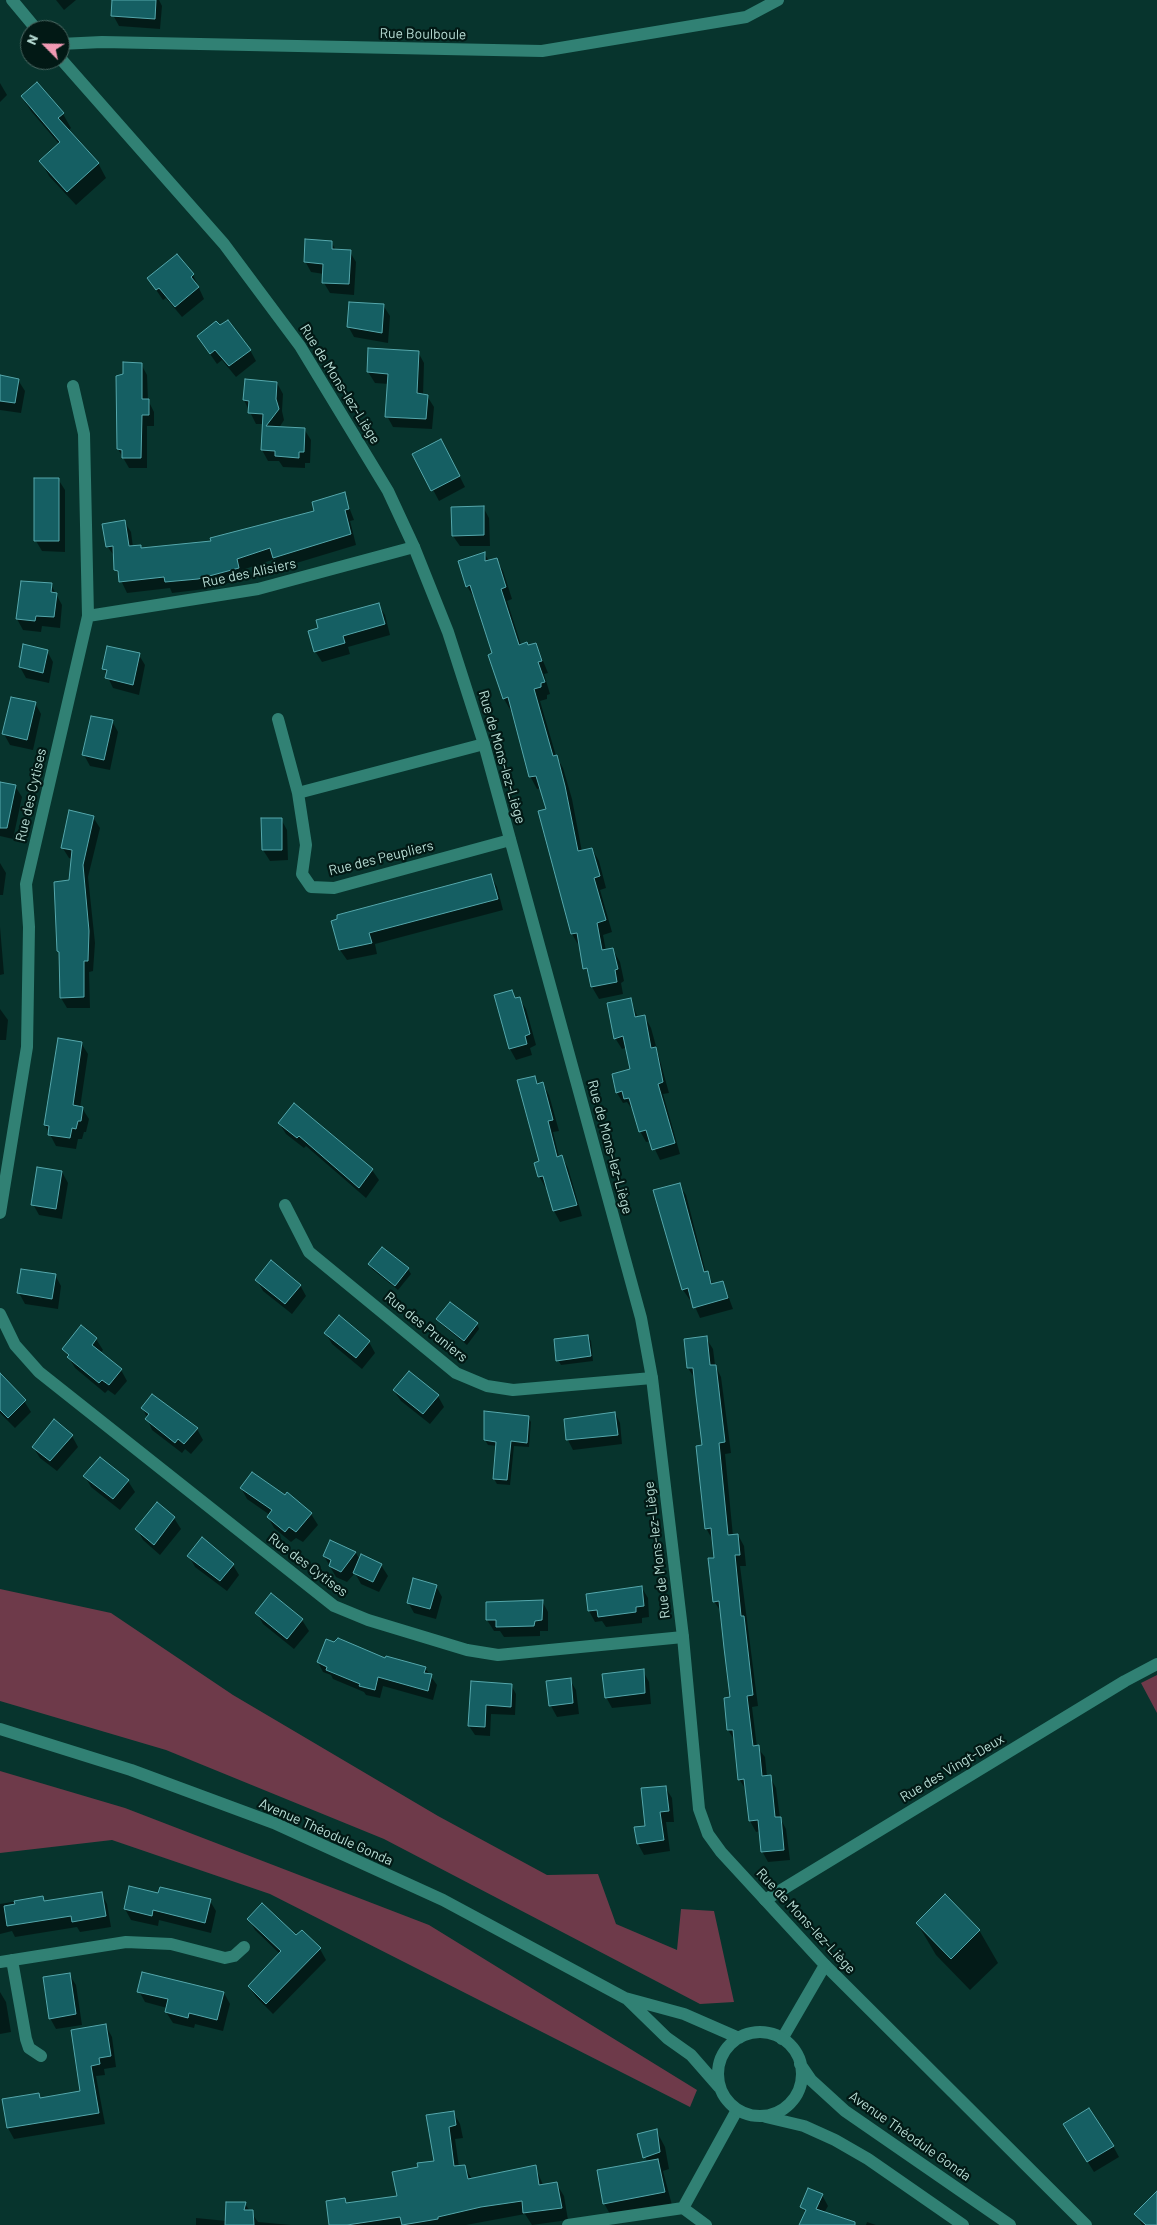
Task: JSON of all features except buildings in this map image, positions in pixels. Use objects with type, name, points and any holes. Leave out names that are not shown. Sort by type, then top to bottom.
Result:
[{"type":"street","points":[[12,0],[29,20]]},
{"type":"street","name":"Rue Boulboule","points":[[70,44],[111,42],[542,52],[746,17],[778,0]]},
{"type":"street","name":"Rue de Mons-lez-Liège","points":[[70,69],[224,244],[258,286],[300,346],[388,491],[414,547],[448,632],[484,744],[627,1263],[652,1378],[683,1637],[699,1809],[708,1834],[721,1852],[825,1965],[1086,2225]]},
{"type":"street","name":"Rue des Cytises","points":[[0,1213],[27,1047],[29,927],[26,884],[88,616],[84,434],[73,386]]},
{"type":"street","name":"Rue des Alisiers","points":[[88,616],[258,589],[414,547]]},
{"type":"street","name":"Rue des Peupliers","points":[[278,719],[298,793],[306,844],[302,874],[311,887],[334,888],[510,840]]},
{"type":"street","points":[[298,793],[484,744]]},
{"type":"street","name":"Rue des Pruniers","points":[[285,1205],[309,1252],[456,1373],[487,1386],[513,1390],[652,1378]]},
{"type":"street","name":"Rue des Cytises","points":[[0,1314],[15,1345],[39,1372],[334,1606],[386,1626],[467,1650],[498,1655],[683,1637]]},
{"type":"street","name":"Rue des Vingt-Deux","points":[[765,1900],[1125,1681],[1157,1664]]},
{"type":"street","name":"Avenue Théodule Gonda","points":[[0,1729],[131,1770],[274,1823],[443,1900],[625,1998],[684,2014],[739,2038]]},
{"type":"street","points":[[41,2056],[29,2048],[6,1961],[140,1941],[171,1944],[225,1958],[234,1956],[244,1947]]},
{"type":"street","points":[[782,2039],[825,1965]]},
{"type":"street","name":"Avenue Théodule Gonda","points":[[625,1998],[668,2038],[691,2054],[720,2089]]},
{"type":"street","points":[[764,2116],[786,2107],[794,2098],[801,2076],[800,2064],[796,2054],[782,2039],[760,2032],[739,2038],[726,2050],[719,2066],[720,2089],[727,2101],[737,2110],[750,2115],[764,2116],[804,2126],[835,2140],[868,2158],[962,2225]]},
{"type":"street","name":"Avenue Théodule Gonda","points":[[800,2064],[812,2080],[845,2110],[1010,2225]]},
{"type":"street","points":[[682,2208],[737,2110]]},
{"type":"street","points":[[568,2225],[682,2208],[706,2225]]},
{"type":"shaded area","points":[[0,1589],[111,1613],[233,1695],[438,1816],[547,1875],[598,1874],[616,1924],[677,1950],[681,1909],[714,1911],[734,2002],[700,2004],[384,1839],[166,1750],[0,1701]]},
{"type":"shaded area","points":[[1157,1675],[1157,1713],[1141,1683]]},
{"type":"shaded area","points":[[0,1771],[125,1808],[429,1925],[697,2090],[690,2107],[270,1894],[112,1840],[0,1853]]}]
